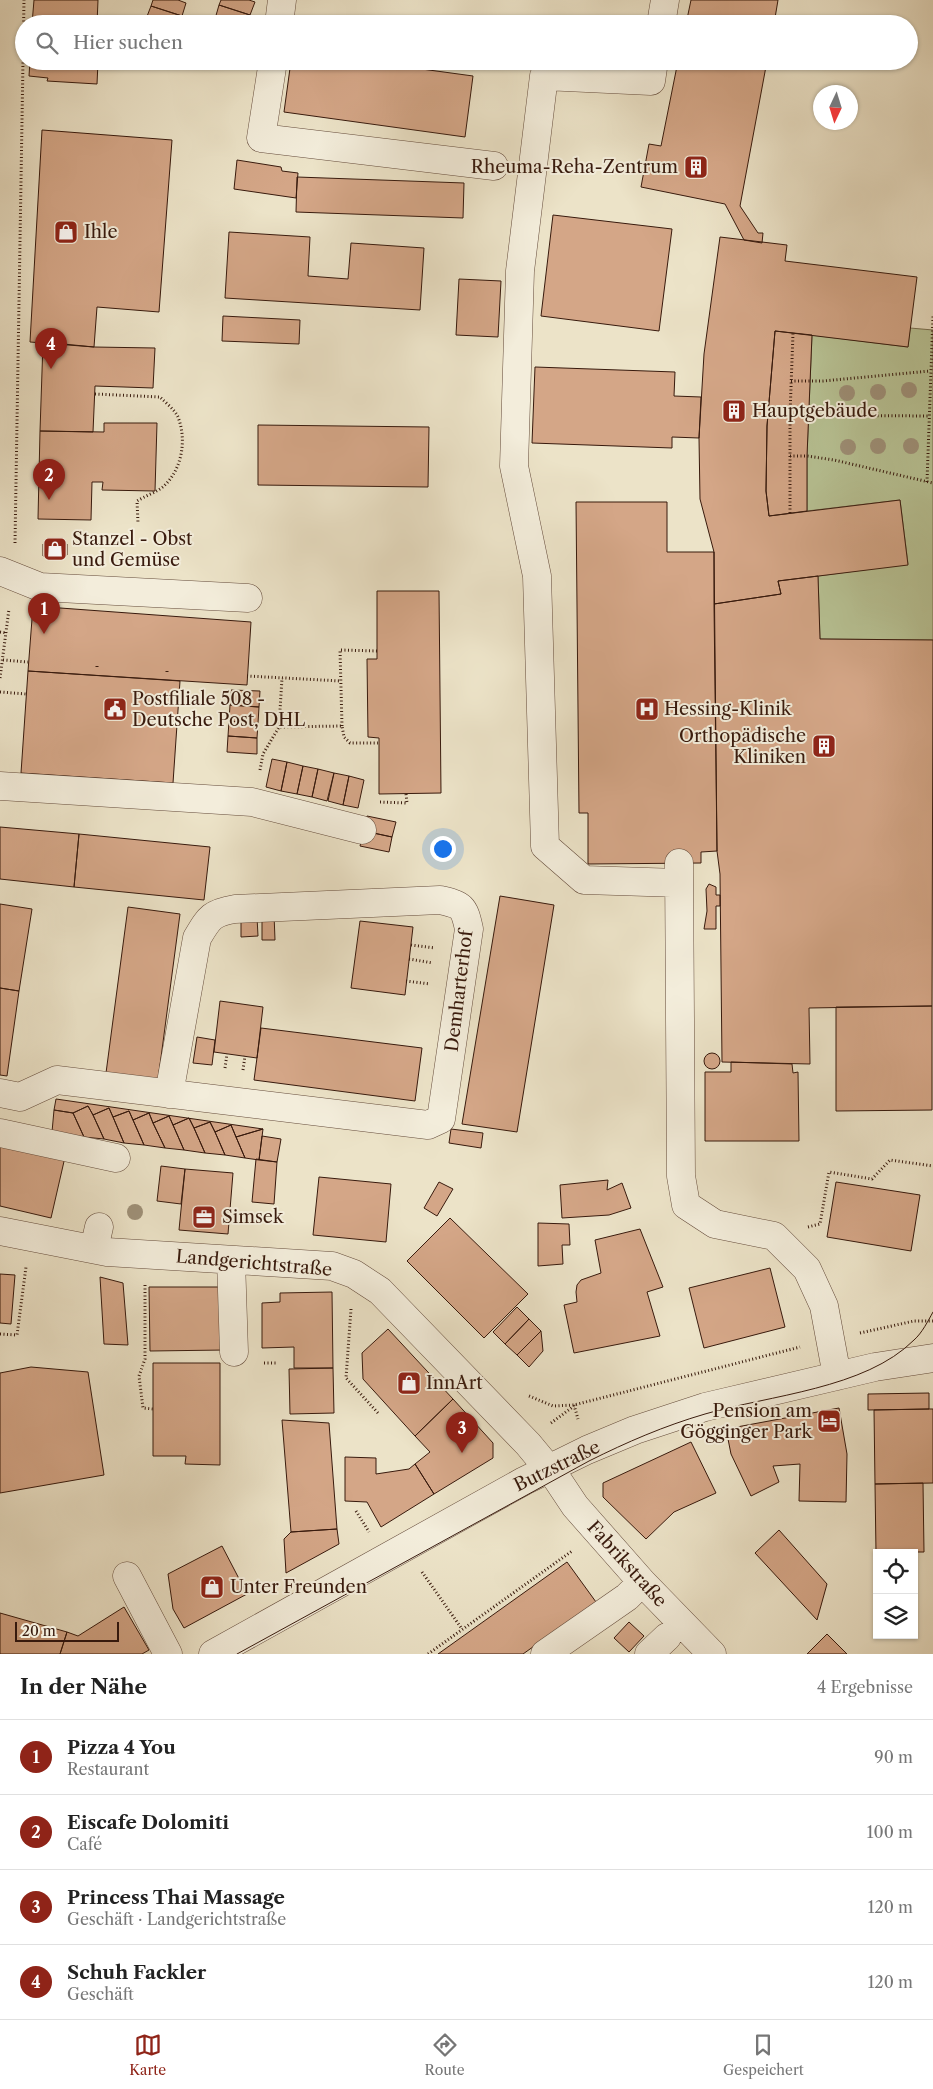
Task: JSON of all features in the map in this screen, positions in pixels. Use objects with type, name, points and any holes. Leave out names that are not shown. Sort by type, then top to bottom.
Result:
[{"type":"street","points":[[280,15],[282,0]]},
{"type":"street","points":[[662,15],[665,0]]},
{"type":"street","points":[[272,70],[261,138],[494,166]]},
{"type":"street","points":[[653,70],[651,81],[544,76],[520,270],[514,466],[537,576],[545,846],[584,880],[679,873],[682,1176],[686,1206],[715,1224],[774,1236],[807,1268],[824,1306],[837,1376]]},
{"type":"street","points":[[6,573],[40,587],[248,598]]},
{"type":"street","points":[[0,786],[252,802],[362,830]]},
{"type":"street","name":"Demharterhof","points":[[0,1093],[20,1097],[57,1080],[169,1094],[428,1125],[441,1119],[469,929],[466,913],[459,905],[440,900],[235,909],[218,912],[206,923],[197,938],[169,1094]]},
{"type":"street","points":[[0,1133],[116,1158]]},
{"type":"street","name":"Landgerichtstraße","points":[[0,1231],[32,1237],[96,1238],[107,1252],[332,1266],[354,1274],[380,1290],[549,1468]]},
{"type":"street","points":[[232,1260],[234,1352]]},
{"type":"street","name":"Butzstraße","points":[[225,1651],[549,1468],[635,1430],[705,1407],[875,1367],[933,1358]]},
{"type":"street","name":"Fabrikstraße","points":[[549,1468],[575,1506],[642,1582],[712,1654]]},
{"type":"street","points":[[126,1576],[168,1654]]},
{"type":"street","points":[[545,1654],[627,1596],[642,1582]]},
{"type":"path","points":[[24,0],[24,15]]},
{"type":"path","points":[[0,678],[6,633],[6,573],[16,496],[22,70]]},
{"type":"path","points":[[927,482],[933,316]]},
{"type":"path","points":[[790,513],[790,415],[793,333]]},
{"type":"path","points":[[791,381],[823,381],[930,371]]},
{"type":"path","points":[[95,394],[160,397],[178,416],[182,453],[176,472],[163,487],[137,501],[138,523]]},
{"type":"path","points":[[790,415],[929,416]]},
{"type":"path","points":[[790,456],[807,456],[834,460],[933,483]]},
{"type":"path","points":[[0,632],[6,633]]},
{"type":"path","points":[[378,651],[340,650],[344,737],[350,743],[378,743]]},
{"type":"path","points":[[3,660],[28,662]]},
{"type":"path","points":[[247,676],[341,681]]},
{"type":"path","points":[[258,776],[263,754],[279,727],[282,678]]},
{"type":"path","points":[[0,692],[26,694]]},
{"type":"path","points":[[279,727],[342,726]]},
{"type":"path","points":[[374,802],[407,803],[406,794]]},
{"type":"path","points":[[774,1236],[820,1224],[830,1172],[872,1179],[890,1160],[933,1166]]},
{"type":"path","points":[[0,1334],[17,1335],[27,1257],[32,1237]]},
{"type":"path","points":[[354,1274],[346,1378],[378,1413]]},
{"type":"path","points":[[148,1277],[145,1284],[145,1359],[139,1376],[143,1408],[153,1409]]},
{"type":"path","points":[[521,1393],[546,1404],[574,1405],[831,1339],[914,1321],[933,1321]]},
{"type":"path","points":[[356,1512],[373,1538]]},
{"type":"path","points":[[428,1654],[578,1546]]},
{"type":"path","points":[[420,1569],[462,1629]]},
{"type":"green space","points":[[910,328],[933,330],[933,640],[820,639],[818,576],[908,564],[900,500],[807,511],[807,456],[812,335],[908,347]]},
{"type":"building","points":[[34,0],[98,0],[97,15],[33,15]]},
{"type":"building","points":[[153,0],[178,0],[186,3],[182,15],[151,6]]},
{"type":"building","points":[[221,0],[249,0],[255,2],[250,15],[219,5]]},
{"type":"building","points":[[691,0],[778,0],[776,15],[688,15]]},
{"type":"building","points":[[219,5],[250,15],[216,15]]},
{"type":"building","points":[[151,6],[179,15],[148,15]]},
{"type":"building","points":[[29,70],[98,70],[97,84],[47,81],[48,78],[29,76]]},
{"type":"building","points":[[290,70],[429,70],[473,76],[465,137],[284,112]]},
{"type":"building","name":"Rheuma-Reha-Zentrum","points":[[676,70],[765,70],[740,206],[758,233],[763,233],[762,243],[744,240],[725,204],[641,187],[649,144],[661,146]]},
{"type":"building","points":[[42,130],[172,140],[159,312],[97,307],[94,347],[30,342]]},
{"type":"building","points":[[237,160],[281,167],[282,171],[298,173],[296,198],[234,189]]},
{"type":"building","points":[[297,177],[464,183],[463,218],[296,212]]},
{"type":"building","points":[[553,215],[672,229],[659,331],[541,316]]},
{"type":"building","points":[[229,232],[310,237],[308,276],[348,279],[351,243],[424,248],[420,310],[225,298]]},
{"type":"building","name":"Hauptgebäude","points":[[720,237],[787,245],[785,261],[917,277],[908,347],[775,331],[767,426],[766,491],[769,516],[900,500],[908,565],[778,581],[781,594],[714,604],[714,552],[700,499],[699,438],[704,354]]},
{"type":"building","points":[[459,279],[501,281],[498,337],[456,335]]},
{"type":"building","points":[[223,316],[300,320],[299,344],[222,341]]},
{"type":"building","points":[[775,331],[812,335],[807,456],[807,511],[769,516],[766,491],[767,426]]},
{"type":"building","points":[[43,342],[94,347],[155,348],[153,388],[95,386],[93,432],[40,431]]},
{"type":"building","points":[[535,367],[675,372],[674,396],[701,397],[699,438],[672,437],[672,448],[532,443]]},
{"type":"building","points":[[104,423],[157,423],[155,491],[102,490],[103,482],[92,482],[91,520],[38,519],[40,431],[104,432]]},
{"type":"building","points":[[258,425],[429,427],[428,487],[258,485]]},
{"type":"building","name":"Hessing-Klinik","points":[[576,502],[667,502],[667,552],[714,552],[717,851],[701,852],[701,863],[588,864],[588,813],[579,813]]},
{"type":"building","points":[[43,544],[67,544],[67,555],[43,556]]},
{"type":"building","name":"Orthopädische Kliniken","points":[[818,576],[820,639],[933,640],[932,1006],[809,1008],[810,1064],[722,1062],[714,604],[781,594],[778,581]]},
{"type":"building","points":[[377,591],[439,591],[441,793],[379,794],[379,738],[368,737],[367,659],[377,659]]},
{"type":"building","points":[[33,606],[251,622],[247,685],[28,671]]},
{"type":"building","points":[[28,671],[180,681],[173,783],[21,773]]},
{"type":"building","points":[[231,690],[260,691],[259,707],[230,705]]},
{"type":"building","points":[[230,705],[259,707],[258,723],[229,721]]},
{"type":"building","points":[[229,721],[258,723],[257,738],[228,736]]},
{"type":"building","points":[[228,736],[257,738],[257,754],[227,752]]},
{"type":"building","points":[[272,759],[287,762],[281,791],[266,787]]},
{"type":"building","points":[[287,762],[303,766],[297,794],[281,791]]},
{"type":"building","points":[[303,766],[318,769],[312,797],[297,794]]},
{"type":"building","points":[[318,769],[334,773],[327,801],[312,797]]},
{"type":"building","points":[[334,773],[349,776],[343,805],[328,801]]},
{"type":"building","points":[[349,776],[364,780],[358,808],[343,805]]},
{"type":"building","points":[[367,816],[396,822],[392,837],[364,831]]},
{"type":"building","points":[[0,827],[79,834],[74,887],[0,879]]},
{"type":"building","points":[[364,831],[392,837],[389,852],[360,846]]},
{"type":"building","points":[[79,834],[210,847],[204,900],[74,887]]},
{"type":"building","points":[[709,884],[716,887],[716,895],[720,895],[720,906],[716,906],[716,929],[704,929],[707,911],[706,889]]},
{"type":"building","points":[[500,896],[554,905],[517,1132],[462,1124]]},
{"type":"building","points":[[0,904],[32,909],[19,991],[0,988]]},
{"type":"building","points":[[128,907],[180,914],[158,1080],[106,1073]]},
{"type":"building","points":[[262,914],[274,914],[275,940],[262,940]]},
{"type":"building","points":[[241,917],[257,917],[258,936],[241,937]]},
{"type":"building","points":[[360,921],[413,927],[405,995],[351,988]]},
{"type":"building","points":[[0,988],[19,991],[7,1076],[0,1075]]},
{"type":"building","points":[[220,1001],[263,1007],[257,1058],[214,1052]]},
{"type":"building","points":[[932,1006],[932,1110],[836,1111],[836,1007]]},
{"type":"building","points":[[261,1028],[422,1048],[415,1101],[254,1080]]},
{"type":"building","points":[[197,1037],[215,1040],[212,1065],[193,1063]]},
{"type":"building","points":[[709,1053],[715,1053],[720,1058],[718,1067],[709,1069],[704,1064],[704,1058]]},
{"type":"building","points":[[731,1062],[792,1064],[793,1073],[798,1072],[799,1141],[705,1141],[705,1072],[731,1072]]},
{"type":"building","points":[[56,1099],[189,1118],[173,1125],[169,1116],[153,1123],[149,1113],[133,1120],[129,1111],[113,1117],[109,1108],[93,1115],[88,1106],[73,1113],[54,1110]]},
{"type":"building","points":[[88,1106],[104,1139],[84,1137],[73,1113]]},
{"type":"building","points":[[109,1108],[124,1143],[104,1139],[93,1115]]},
{"type":"building","points":[[54,1110],[73,1113],[84,1137],[52,1132]]},
{"type":"building","points":[[129,1111],[144,1145],[124,1143],[113,1117]]},
{"type":"building","points":[[149,1113],[165,1148],[144,1145],[133,1120]]},
{"type":"building","points":[[169,1116],[184,1150],[165,1148],[153,1123]]},
{"type":"building","points":[[189,1118],[263,1129],[236,1137],[231,1125],[215,1132],[210,1122],[194,1128]]},
{"type":"building","points":[[189,1118],[205,1153],[184,1150],[173,1125]]},
{"type":"building","points":[[210,1122],[225,1155],[205,1153],[194,1128]]},
{"type":"building","points":[[231,1125],[245,1158],[225,1155],[215,1132]]},
{"type":"building","points":[[263,1129],[259,1160],[245,1158],[236,1137]]},
{"type":"building","points":[[451,1129],[483,1133],[481,1148],[449,1143]]},
{"type":"building","points":[[262,1136],[281,1139],[277,1162],[259,1160]]},
{"type":"building","points":[[0,1142],[65,1157],[51,1218],[0,1206]]},
{"type":"building","points":[[256,1159],[277,1162],[274,1204],[252,1202]]},
{"type":"building","points":[[161,1166],[185,1169],[181,1204],[157,1201]]},
{"type":"building","points":[[185,1169],[233,1173],[228,1234],[179,1230]]},
{"type":"building","points":[[319,1177],[391,1184],[386,1242],[313,1235]]},
{"type":"building","points":[[608,1180],[607,1190],[622,1183],[631,1208],[609,1215],[562,1218],[560,1185]]},
{"type":"building","points":[[439,1182],[453,1189],[437,1216],[424,1208]]},
{"type":"building","points":[[836,1182],[920,1195],[911,1251],[827,1237]]},
{"type":"building","points":[[450,1218],[528,1294],[484,1338],[407,1261]]},
{"type":"building","points":[[538,1223],[569,1224],[570,1245],[562,1245],[563,1264],[538,1266]]},
{"type":"building","points":[[640,1229],[663,1287],[647,1292],[660,1336],[574,1353],[564,1305],[577,1302],[577,1285],[581,1280],[601,1273],[595,1240]]},
{"type":"building","points":[[770,1268],[785,1327],[704,1348],[689,1288]]},
{"type":"building","points":[[0,1274],[15,1275],[11,1324],[0,1323]]},
{"type":"building","points":[[100,1277],[123,1283],[128,1345],[104,1344]]},
{"type":"building","points":[[149,1287],[225,1287],[225,1350],[150,1351]]},
{"type":"building","points":[[332,1292],[333,1368],[294,1368],[294,1347],[262,1348],[262,1303],[280,1302],[280,1293]]},
{"type":"building","points":[[517,1307],[529,1319],[505,1344],[493,1332]]},
{"type":"building","points":[[529,1319],[541,1331],[517,1355],[505,1344]]},
{"type":"building","points":[[388,1329],[453,1399],[415,1436],[363,1379],[362,1353]]},
{"type":"building","points":[[541,1331],[543,1351],[529,1367],[517,1355]]},
{"type":"building","points":[[153,1363],[220,1363],[220,1465],[185,1464],[186,1456],[153,1456]]},
{"type":"building","points":[[31,1367],[88,1372],[104,1475],[0,1493],[0,1373]]},
{"type":"building","points":[[333,1368],[334,1413],[290,1414],[289,1369]]},
{"type":"building","points":[[929,1393],[929,1409],[868,1410],[868,1394]]},
{"type":"building","points":[[453,1399],[493,1443],[493,1458],[434,1494],[415,1464],[430,1452],[415,1436]]},
{"type":"building","points":[[839,1408],[847,1454],[846,1502],[799,1501],[800,1464],[773,1466],[779,1482],[751,1496],[731,1454],[726,1429]]},
{"type":"building","points":[[933,1409],[933,1483],[875,1484],[874,1410]]},
{"type":"building","points":[[282,1420],[329,1423],[337,1529],[291,1532]]},
{"type":"building","points":[[691,1442],[716,1493],[674,1512],[646,1539],[603,1497],[603,1483]]},
{"type":"building","points":[[345,1457],[376,1458],[376,1474],[409,1469],[415,1464],[434,1494],[381,1527],[367,1502],[345,1501]]},
{"type":"building","points":[[923,1483],[924,1552],[918,1552],[918,1549],[876,1549],[875,1484]]},
{"type":"building","points":[[337,1529],[339,1544],[286,1573],[284,1539],[291,1532]]},
{"type":"building","points":[[779,1530],[827,1584],[817,1620],[755,1553]]},
{"type":"building","points":[[222,1546],[247,1594],[184,1628],[173,1609],[168,1574]]},
{"type":"building","points":[[567,1562],[596,1602],[523,1654],[438,1654]]},
{"type":"building","points":[[124,1607],[149,1650],[142,1654],[60,1654],[67,1632],[78,1636]]},
{"type":"building","points":[[0,1613],[67,1632],[60,1654],[0,1654]]},
{"type":"building","points":[[629,1622],[644,1636],[629,1652],[614,1638]]},
{"type":"building","points":[[827,1634],[847,1654],[807,1654]]},
{"type":"tram line","points":[[237,1654],[589,1461],[632,1441],[660,1429],[705,1414],[816,1388],[870,1370],[894,1356],[914,1340],[933,1312]]},
{"type":"place","name":"Rheuma-Reha-Zentrum","points":[[696,167]]},
{"type":"place","name":"Ihle","points":[[66,232]]},
{"type":"place","name":"Schuh Fackler","points":[[51,369]]},
{"type":"place","name":"Hauptgebäude","points":[[734,411]]},
{"type":"place","name":"Eiscafe Dolomiti","points":[[49,500]]},
{"type":"place","name":"Stanzel - Obst und Gemüse","points":[[55,549]]},
{"type":"place","name":"Pizza 4 You","points":[[44,634]]},
{"type":"place","name":"Postfiliale 508 - Deutsche Post, DHL","points":[[115,709]]},
{"type":"place","name":"Hessing-Klinik","points":[[647,709]]},
{"type":"place","name":"Orthopädische Kliniken","points":[[824,746]]},
{"type":"place","name":"Simsek","points":[[204,1217]]},
{"type":"place","name":"InnArt","points":[[409,1383]]},
{"type":"place","name":"Pension am Gögginger Park","points":[[829,1421]]},
{"type":"place","name":"Princess Thai Massage","points":[[462,1453]]},
{"type":"place","name":"Unter Freunden","points":[[212,1587]]}]
